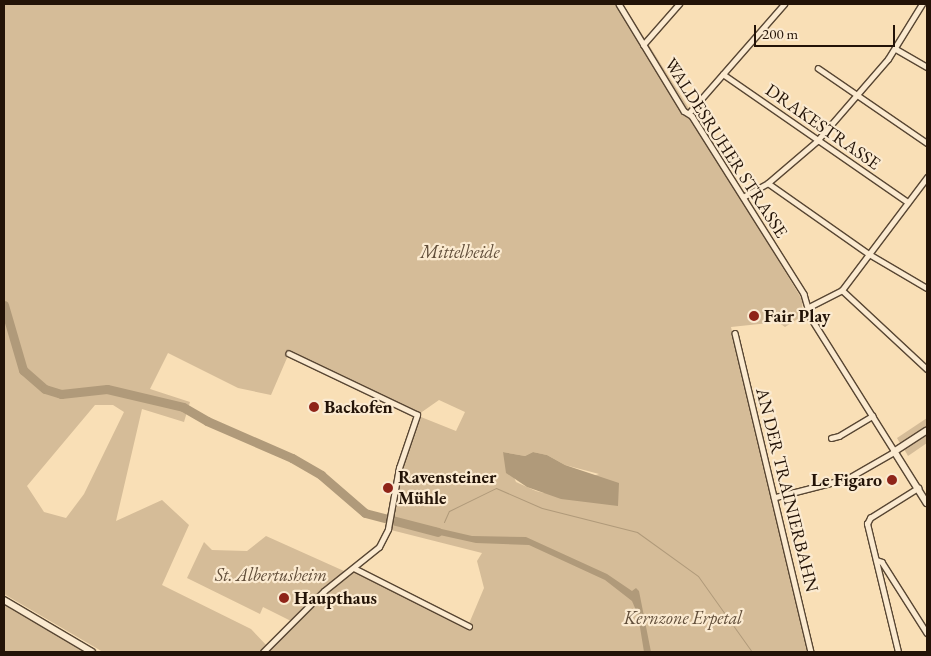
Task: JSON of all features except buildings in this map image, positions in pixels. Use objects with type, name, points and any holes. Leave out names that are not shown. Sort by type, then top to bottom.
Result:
[{"type":"main road","points":[[4,600],[92,652]]},
{"type":"street","name":"WALDESRUHER STRASSE","points":[[619,4],[684,111],[689,113],[743,197],[809,307],[811,318],[895,452]]},
{"type":"street","points":[[644,46],[679,4]]},
{"type":"street","points":[[689,113],[784,4]]},
{"type":"street","points":[[743,197],[768,183],[817,141],[896,49],[922,4]]},
{"type":"street","points":[[896,49],[927,68]]},
{"type":"street","points":[[818,68],[927,143]]},
{"type":"street","name":"DRAKESTRASSE","points":[[723,74],[817,141],[908,202]]},
{"type":"street","points":[[809,307],[842,290],[927,177]]},
{"type":"street","points":[[768,183],[869,254],[927,288]]},
{"type":"street","points":[[842,290],[927,368]]},
{"type":"street","name":"AN DER TRAINIERBAHN","points":[[735,334],[811,652]]},
{"type":"street","points":[[263,652],[324,591],[375,551],[388,526],[399,468],[417,415],[288,354]]},
{"type":"street","points":[[831,438],[839,436],[872,416]]},
{"type":"street","points":[[774,498],[848,479],[927,431]]},
{"type":"street","points":[[895,452],[927,503]]},
{"type":"street","points":[[898,652],[868,521],[918,488]]},
{"type":"street","points":[[876,560],[882,562],[927,633]]},
{"type":"street","points":[[354,568],[469,626]]},
{"type":"green space","name":"Mittelheide","points":[[4,4],[623,4],[695,118],[708,145],[803,301],[802,307],[807,313],[785,327],[778,322],[731,327],[808,652],[103,652],[4,594]],"holes":[[[290,351],[419,414],[439,400],[465,412],[456,431],[421,417],[404,462],[391,530],[482,553],[477,561],[484,588],[468,626],[356,571],[329,592],[270,649],[251,629],[162,585],[189,525],[162,500],[116,521],[142,409],[184,422],[190,402],[150,389],[168,353],[238,388],[271,395]],[[95,405],[113,405],[124,412],[84,494],[66,518],[44,512],[27,486]],[[503,452],[525,456],[533,452],[547,455],[565,465],[599,474],[544,493],[516,482]]]},
{"type":"green space","points":[[927,418],[927,429],[901,445],[897,438]]},
{"type":"green space","points":[[927,434],[927,443],[908,456],[904,449]]},
{"type":"green space","name":"St. Albertusheim","points":[[266,536],[344,571],[291,621],[263,607],[260,614],[187,578],[204,542],[212,550],[247,551]]},
{"type":"green space","points":[[4,602],[89,652],[4,652]]},
{"type":"shaded area","points":[[503,452],[525,456],[533,452],[547,455],[565,465],[619,483],[618,506],[561,499],[527,487],[506,473]]},
{"type":"shaded area","points":[[433,527],[472,536],[526,537],[607,574],[632,591],[636,588],[639,591],[651,652],[644,652],[638,615],[632,601],[605,580],[529,545],[476,543],[426,532],[428,528]]},
{"type":"waterway","points":[[4,305],[23,370],[45,389],[61,394],[107,389],[183,407],[207,421],[292,458],[321,475],[365,513],[438,532]]},
{"type":"waterway","points":[[444,522],[449,511],[496,488],[542,508],[637,532],[698,576],[752,652]]},
{"type":"place","name":"Fair Play","points":[[754,316]]},
{"type":"place","name":"Backofen","points":[[314,407]]},
{"type":"place","name":"Le Figaro","points":[[892,480]]},
{"type":"place","name":"Ravensteiner Mühle","points":[[388,488]]},
{"type":"place","name":"Haupthaus","points":[[284,598]]},
{"type":"park label","name":"Kernzone Erpetal","points":[[683,618]]}]
